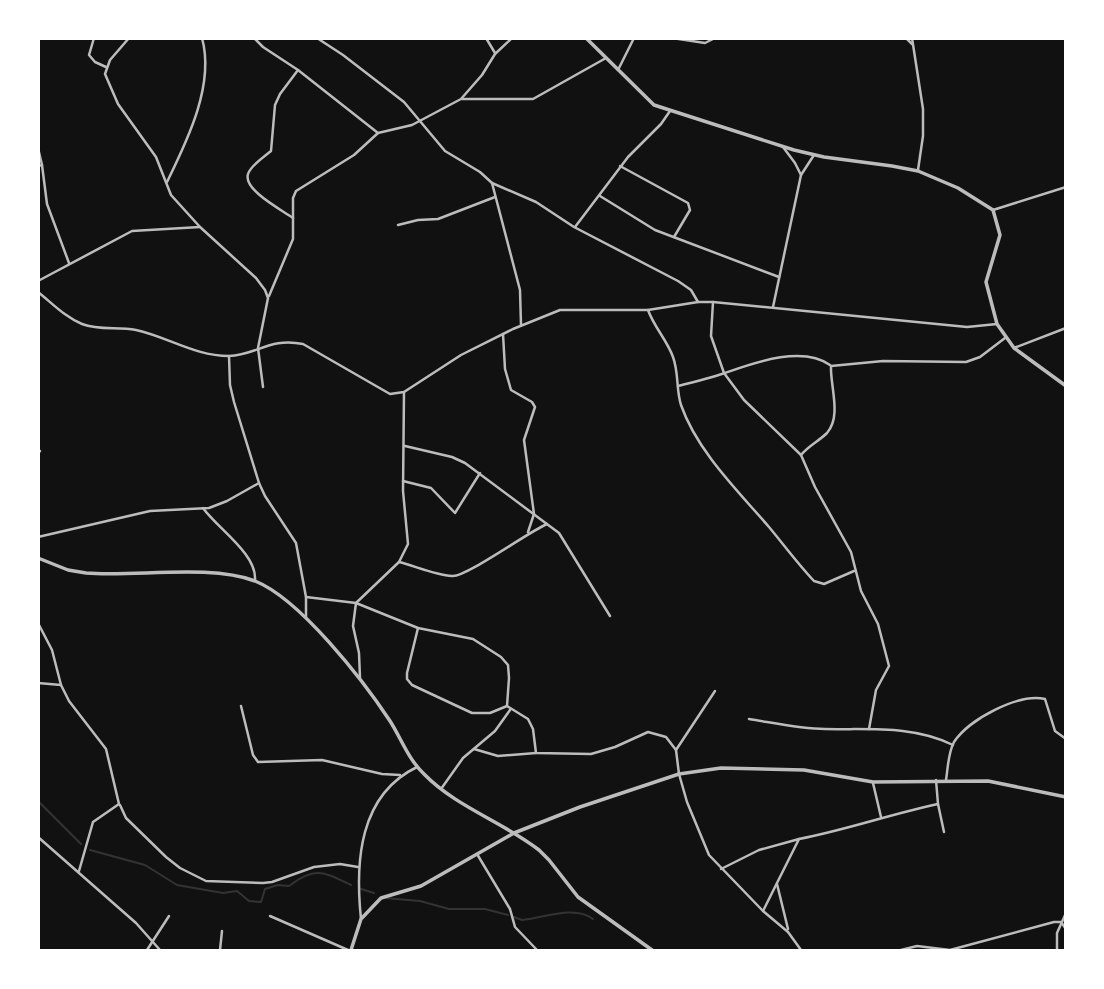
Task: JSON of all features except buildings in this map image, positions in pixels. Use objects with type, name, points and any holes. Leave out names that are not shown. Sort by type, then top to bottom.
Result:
[{"type":"street","points":[[94,38],[89,55],[95,62],[106,67]]},
{"type":"street","points":[[129,38],[106,67],[105,74],[118,104],[156,157],[171,195],[201,228],[256,278],[268,298]]},
{"type":"street","points":[[166,183],[190,134],[197,113],[204,76],[205,49],[202,38]]},
{"type":"street","points":[[254,38],[379,133]]},
{"type":"street","points":[[317,38],[391,91],[421,120],[445,151],[480,172],[492,183],[536,202],[575,227],[678,281],[691,290],[698,302]]},
{"type":"street","points":[[486,38],[495,54]]},
{"type":"street","points":[[263,387],[258,348],[268,298],[293,239],[293,198],[296,191],[354,155],[379,133],[412,125],[461,99],[482,75],[495,54],[512,38]]},
{"type":"street","points":[[586,38],[654,105],[814,155],[918,172],[958,188],[993,210],[1000,235],[986,282],[997,324],[1014,348],[1066,386]]},
{"type":"street","points":[[617,71],[634,38]]},
{"type":"street","points":[[672,38],[705,43],[715,38]]},
{"type":"street","points":[[906,38],[912,44]]},
{"type":"street","points":[[912,38],[923,109],[923,136],[918,172]]},
{"type":"street","points":[[461,99],[533,99],[606,58]]},
{"type":"street","points":[[293,218],[257,194],[248,183],[247,176],[251,168],[271,151],[275,105],[279,94],[298,70]]},
{"type":"street","points":[[575,227],[620,166],[670,111]]},
{"type":"street","points":[[783,146],[801,175]]},
{"type":"street","points":[[38,148],[47,204],[69,263]]},
{"type":"street","points":[[773,307],[801,175],[814,155]]},
{"type":"street","points":[[620,166],[688,203],[690,210],[673,238]]},
{"type":"street","points":[[492,183],[520,290],[521,325]]},
{"type":"street","points":[[993,210],[1066,187]]},
{"type":"street","points":[[600,196],[639,222],[673,238],[779,277]]},
{"type":"street","points":[[398,225],[418,219],[438,219],[495,197]]},
{"type":"street","points":[[38,281],[132,232],[201,228]]},
{"type":"street","points":[[38,292],[64,314],[84,324],[100,328],[137,330],[194,351],[229,356],[288,341],[303,344],[390,394],[404,392],[461,355],[521,325],[560,310],[648,310],[713,302],[967,327],[997,324]]},
{"type":"street","points":[[713,302],[711,336],[724,373],[744,400],[801,455],[815,487],[851,552],[864,598],[878,624],[889,666],[876,690],[869,729]]},
{"type":"street","points":[[648,310],[672,354],[677,370],[680,403],[716,466],[814,581],[824,584],[855,570]]},
{"type":"street","points":[[1014,348],[1066,328]]},
{"type":"street","points":[[503,334],[505,369],[511,390],[532,402],[535,407],[524,440],[534,514],[528,532]]},
{"type":"street","points":[[678,386],[773,358],[820,359],[831,366],[873,362],[965,362],[980,357],[1005,338]]},
{"type":"street","points":[[229,356],[230,385],[234,402],[259,483],[296,543],[306,597],[306,617]]},
{"type":"street","points":[[801,455],[827,433],[832,424],[834,404],[831,366]]},
{"type":"street","points":[[360,681],[359,653],[353,626],[356,603],[399,562],[407,548],[403,481],[404,392]]},
{"type":"street","points":[[405,446],[452,457],[480,473],[559,533],[610,616]]},
{"type":"street","points":[[403,481],[431,488],[455,513],[480,473]]},
{"type":"street","points":[[38,537],[150,512],[203,508],[227,501],[259,483]]},
{"type":"street","points":[[203,508],[248,558],[256,573],[255,581]]},
{"type":"street","points":[[399,562],[448,576],[457,576],[470,571],[528,532],[547,524]]},
{"type":"street","points":[[39,560],[86,573],[213,573],[236,576],[255,581],[275,592],[306,617],[360,681],[391,723],[417,767],[441,789],[514,833],[549,860],[585,902],[652,950]]},
{"type":"street","points":[[306,597],[356,603],[418,628],[473,639],[501,657],[509,671],[509,708],[495,731],[463,758],[441,789]]},
{"type":"street","points":[[38,623],[55,657],[61,685],[69,701],[106,749],[126,818],[166,857],[187,873],[206,881],[263,883],[314,866],[340,864],[358,867]]},
{"type":"street","points":[[418,628],[407,673],[407,679],[412,685],[472,713],[490,713],[509,708],[530,722],[536,753]]},
{"type":"street","points":[[38,682],[61,685]]},
{"type":"street","points":[[676,750],[715,691]]},
{"type":"street","points":[[946,780],[953,745],[960,734],[983,715],[1000,706],[1034,698],[1045,699],[1055,731],[1066,739]]},
{"type":"street","points":[[241,706],[257,762],[322,760],[382,774],[400,775]]},
{"type":"street","points":[[750,719],[823,729],[918,732],[935,736],[953,745]]},
{"type":"street","points":[[474,749],[498,756],[536,753],[591,754],[615,747],[648,732],[666,737],[676,750],[687,802],[709,855],[763,911],[789,932],[801,950]]},
{"type":"street","points":[[361,919],[358,867],[372,812],[385,791],[400,775],[417,767]]},
{"type":"street","points":[[270,916],[349,950],[361,919],[381,898],[421,886],[514,833],[580,807],[679,774],[721,768],[804,770],[873,782],[988,781],[1066,797]]},
{"type":"street","points":[[936,780],[944,832]]},
{"type":"street","points":[[873,782],[881,817]]},
{"type":"street","points":[[79,871],[93,822],[120,804]]},
{"type":"street","points":[[721,869],[759,850],[938,804]]},
{"type":"street","points":[[38,837],[79,871],[160,950]]},
{"type":"street","points":[[763,911],[799,839]]},
{"type":"street","points":[[477,854],[510,909],[515,927],[537,950]]},
{"type":"street","points":[[777,884],[789,932]]},
{"type":"street","points":[[1057,950],[1057,933],[1066,914]]},
{"type":"street","points":[[146,950],[169,916]]},
{"type":"street","points":[[1061,922],[1066,929]]},
{"type":"street","points":[[901,950],[917,946],[950,950],[1061,922]]},
{"type":"street","points":[[220,950],[222,931]]},
{"type":"waterway","points":[[38,801],[81,844]]},
{"type":"waterway","points":[[90,850],[145,865],[177,885],[223,893],[237,891],[249,901],[261,902],[265,889],[278,885],[289,886],[313,873],[326,874],[351,885]]},
{"type":"waterway","points":[[361,889],[374,893]]},
{"type":"waterway","points":[[385,898],[420,901],[449,909],[485,909],[508,915]]},
{"type":"waterway","points":[[514,917],[522,920],[577,913],[593,919]]}]
